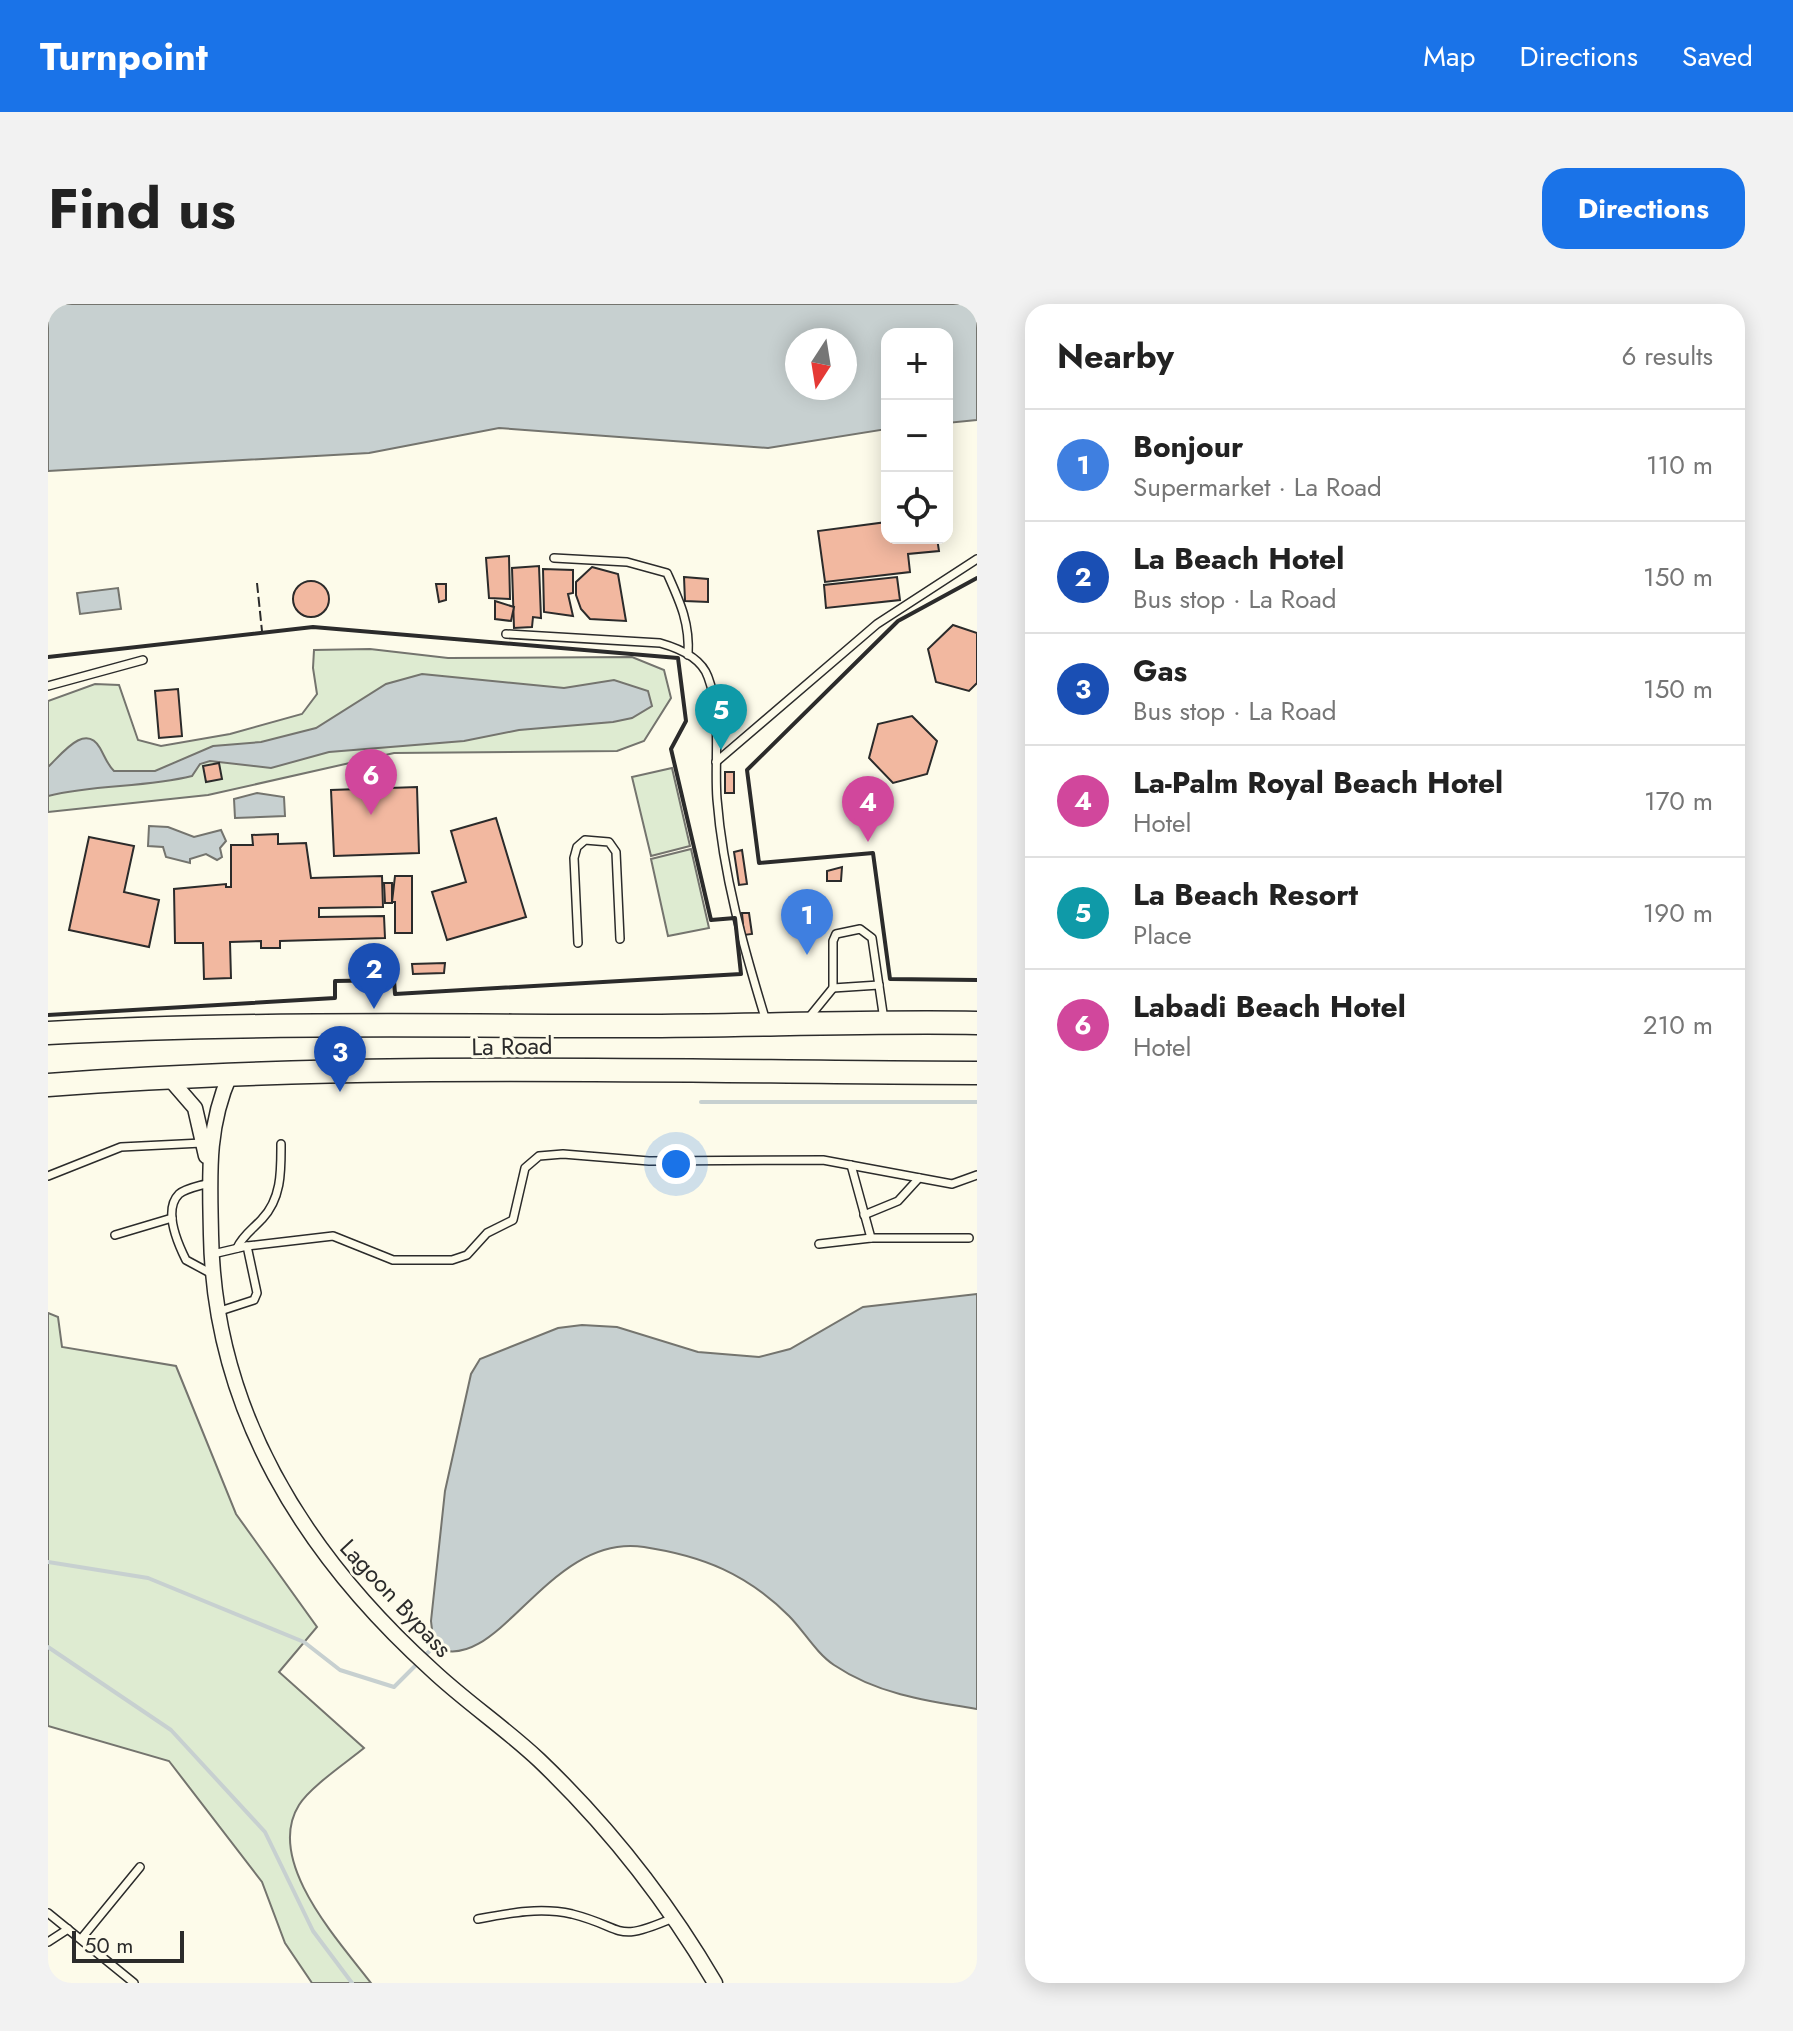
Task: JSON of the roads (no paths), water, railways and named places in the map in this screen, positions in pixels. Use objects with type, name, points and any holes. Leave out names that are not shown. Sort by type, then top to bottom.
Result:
[{"type":"main road","name":"La Road","points":[[48,1033],[185,1025],[977,1023]]},
{"type":"main road","name":"La Road","points":[[48,1085],[230,1075],[637,1070],[977,1073]]},
{"type":"street","name":"Lagoon Bypass","points":[[230,1075],[217,1107],[208,1160],[215,1313],[257,1440],[279,1487],[334,1569],[430,1669],[537,1759],[589,1812],[673,1918],[715,1983]]},
{"type":"street","name":"Lagoon Bypass","points":[[169,1078],[195,1108],[208,1160]]},
{"type":"lane","points":[[554,558],[627,562],[667,573],[685,612],[689,631],[688,655]]},
{"type":"lane","points":[[716,762],[877,624],[977,559]]},
{"type":"lane","points":[[506,634],[660,643],[688,655],[704,668],[715,704],[717,801],[733,903],[767,1023]]},
{"type":"lane","points":[[48,686],[143,660]]},
{"type":"lane","points":[[578,943],[574,858],[577,847],[585,840],[609,842],[616,852],[620,939]]},
{"type":"lane","points":[[804,1023],[833,988],[833,941],[842,932],[860,929],[872,938],[884,1023]]},
{"type":"lane","points":[[833,988],[879,985]]},
{"type":"lane","points":[[48,1176],[121,1147],[202,1143]]},
{"type":"lane","points":[[237,1248],[243,1237],[266,1215],[279,1188],[281,1144]]},
{"type":"lane","points":[[211,1255],[247,1246],[333,1236],[393,1260],[452,1260],[467,1255],[487,1233],[513,1220],[525,1168],[539,1156],[563,1154],[649,1161],[823,1160],[952,1184],[977,1175]]},
{"type":"lane","points":[[851,1165],[871,1238]]},
{"type":"lane","points":[[864,1215],[898,1201],[919,1178]]},
{"type":"lane","points":[[209,1183],[181,1192],[175,1200],[172,1218],[186,1260],[212,1274]]},
{"type":"lane","points":[[115,1235],[172,1218]]},
{"type":"lane","points":[[819,1244],[871,1238],[969,1238]]},
{"type":"lane","points":[[215,1313],[254,1300],[257,1293],[247,1246]]},
{"type":"lane","points":[[81,1939],[140,1867]]},
{"type":"lane","points":[[478,1919],[524,1910],[571,1914],[616,1932],[636,1934],[673,1918]]},
{"type":"lane","points":[[48,1913],[134,1983]]},
{"type":"lane","points":[[48,1942],[68,1929]]},
{"type":"waterway","points":[[701,1102],[977,1102]]},
{"type":"waterway","points":[[48,1562],[148,1578],[304,1642],[340,1670],[394,1687],[418,1663]]},
{"type":"waterway","points":[[48,1647],[171,1730],[265,1832],[313,1931],[352,1983]]},
{"type":"waterway","points":[[424,1656],[434,1647]]},
{"type":"place","name":"La Beach Resort","points":[[721,750]]},
{"type":"place","name":"Labadi Beach Hotel","points":[[371,815]]},
{"type":"place","name":"La-Palm Royal Beach Hotel","points":[[868,842]]},
{"type":"place","name":"Bonjour","points":[[807,955]]},
{"type":"place","name":"La Beach Hotel","points":[[374,1009]]},
{"type":"place","name":"Gas","points":[[340,1092]]}]
